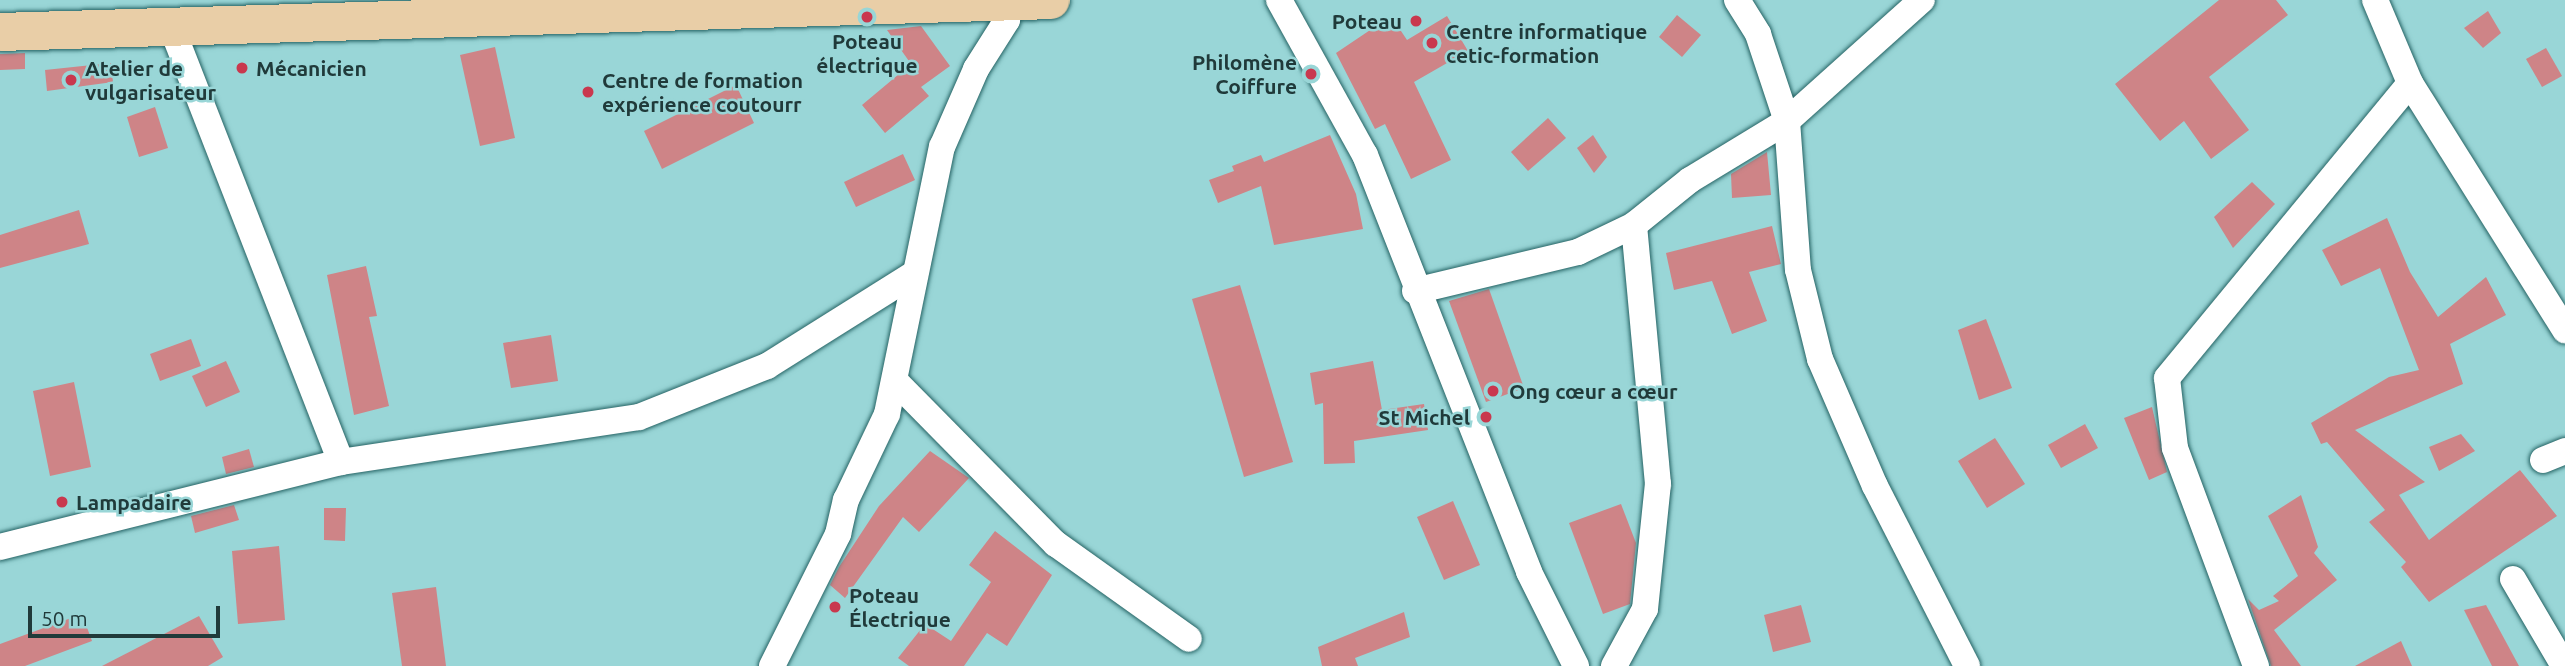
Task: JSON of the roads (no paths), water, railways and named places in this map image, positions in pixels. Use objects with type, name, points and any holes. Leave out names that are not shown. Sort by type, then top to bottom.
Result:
[{"type":"main road","points":[[0,32],[1051,0]]},
{"type":"street","points":[[772,666],[838,534],[895,381],[912,275],[943,147],[976,69],[1007,20],[1010,0]]},
{"type":"street","points":[[1279,0],[1365,155],[1415,291],[1529,572],[1576,666]]},
{"type":"street","points":[[1737,0],[1758,34],[1787,121],[1798,270],[1821,359],[1875,486],[1967,666]]},
{"type":"street","points":[[1415,291],[1578,252],[1634,225],[1690,180],[1787,121],[1922,0]]},
{"type":"street","points":[[2375,0],[2410,83],[2565,330]]},
{"type":"street","points":[[170,26],[341,462]]},
{"type":"street","points":[[2256,666],[2175,448],[2167,378],[2410,83]]},
{"type":"street","points":[[1614,666],[1645,609],[1658,484],[1634,225]]},
{"type":"street","points":[[0,547],[341,462],[639,417],[694,400],[767,366],[912,275]]},
{"type":"street","points":[[895,381],[1056,544],[1189,639]]},
{"type":"street","points":[[2513,579],[2564,666]]},
{"type":"place","name":"Poteau électrique","points":[[867,17]]},
{"type":"place","name":"Poteau","points":[[1416,21]]},
{"type":"place","name":"Centre informatique cetic-formation","points":[[1432,43]]},
{"type":"place","name":"Mécanicien","points":[[242,68]]},
{"type":"place","name":"Philomène Coiffure","points":[[1311,74]]},
{"type":"place","name":"Atelier de vulgarisateur","points":[[71,80]]},
{"type":"place","name":"Centre de formation expérience coutourr","points":[[588,92]]},
{"type":"place","name":"Ong cœur a cœur","points":[[1493,391]]},
{"type":"place","name":"St Michel","points":[[1486,417]]},
{"type":"place","name":"Lampadaire","points":[[62,502]]},
{"type":"place","name":"Poteau Électrique","points":[[835,607]]}]
